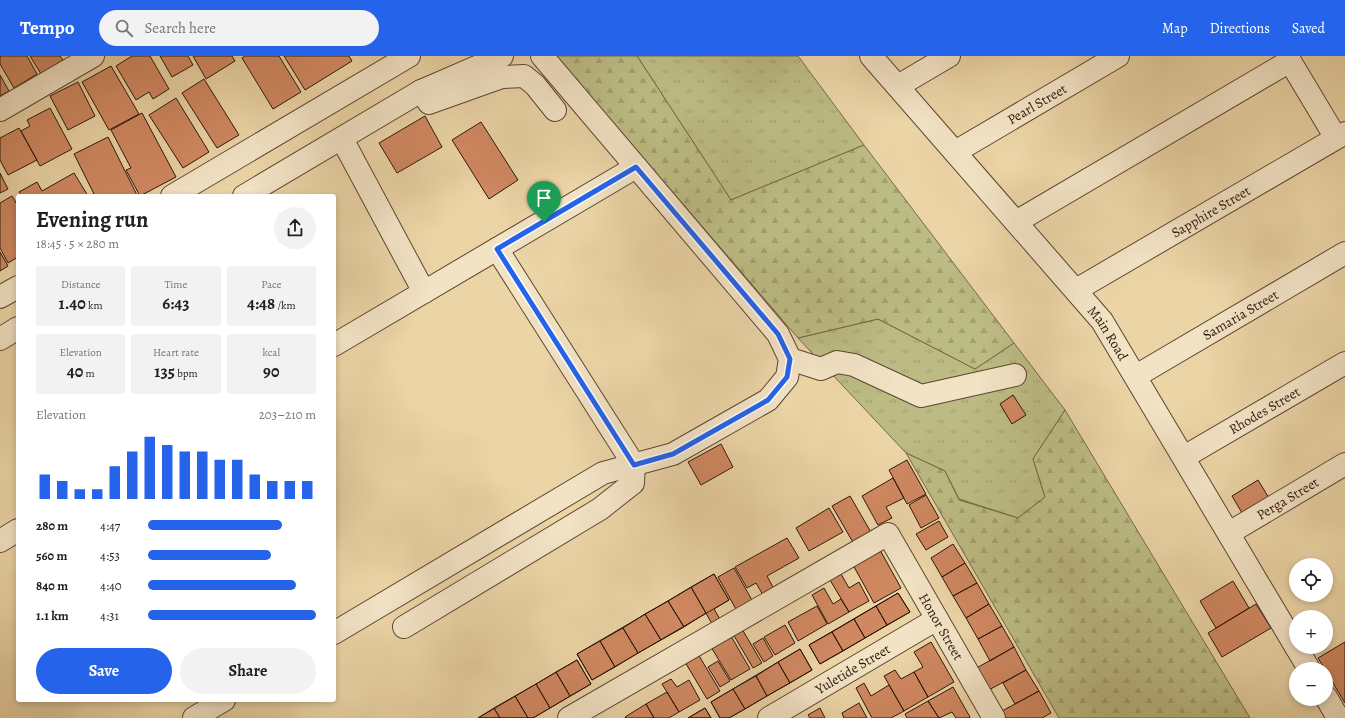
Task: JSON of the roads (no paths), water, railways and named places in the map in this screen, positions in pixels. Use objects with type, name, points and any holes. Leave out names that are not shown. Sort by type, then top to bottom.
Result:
[{"type":"street","points":[[0,110],[93,56]]},
{"type":"street","points":[[175,194],[409,56]]},
{"type":"street","points":[[247,194],[421,91],[502,56]]},
{"type":"street","points":[[336,632],[603,473],[673,454],[768,400],[787,377],[790,359],[778,334],[542,56]]},
{"type":"street","name":"Main Road","points":[[871,56],[1102,321],[1289,635]]},
{"type":"street","points":[[898,86],[949,56]]},
{"type":"street","name":"Pearl Street","points":[[955,152],[1118,56]]},
{"type":"street","points":[[1016,222],[1289,59],[1340,136]]},
{"type":"street","points":[[421,91],[429,103],[502,77],[524,76],[535,85],[555,110]]},
{"type":"street","name":"Sapphire Street","points":[[1076,290],[1340,136]]},
{"type":"street","points":[[342,138],[424,292]]},
{"type":"street","points":[[336,344],[636,167]]},
{"type":"street","points":[[404,627],[600,509],[633,483],[634,465],[497,249]]},
{"type":"street","name":"Samaria Street","points":[[1136,376],[1345,253]]},
{"type":"street","points":[[0,297],[16,288]]},
{"type":"street","points":[[0,338],[16,329]]},
{"type":"street","points":[[790,359],[821,370],[837,362],[854,365],[921,396],[1015,375]]},
{"type":"street","name":"Rhodes Street","points":[[1184,457],[1345,363]]},
{"type":"street","name":"Perga Street","points":[[1229,533],[1345,464]]},
{"type":"street","points":[[0,541],[16,531]]},
{"type":"street","name":"Honor Street","points":[[573,717],[888,534],[993,717]]},
{"type":"street","name":"Yuletide Street","points":[[769,718],[937,619]]},
{"type":"street","points":[[194,718],[221,702]]},
{"type":"street","points":[[1331,706],[1338,718]]}]
